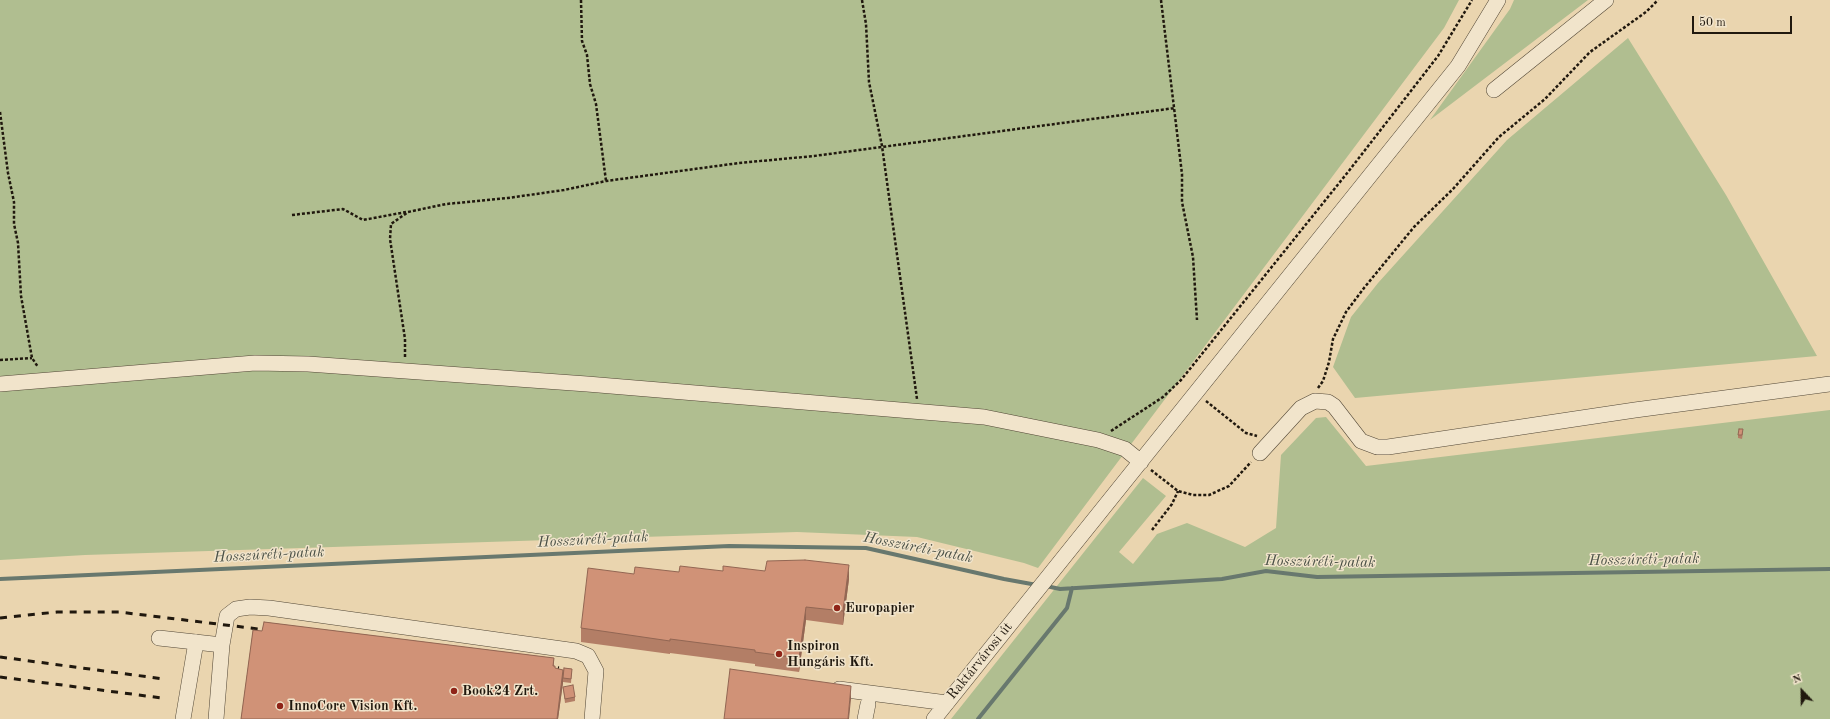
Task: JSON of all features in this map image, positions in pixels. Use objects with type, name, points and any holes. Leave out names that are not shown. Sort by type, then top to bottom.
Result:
[{"type":"street","name":"Raktárvárosi út","points":[[934,719],[1458,66],[1498,0]]},
{"type":"street","points":[[1494,90],[1606,0]]},
{"type":"street","points":[[0,384],[255,363],[280,363],[404,371],[587,384],[984,417],[1098,440],[1125,449],[1141,462]]},
{"type":"street","points":[[1260,453],[1301,408],[1315,401],[1328,402],[1340,413],[1361,441],[1376,448],[1635,410],[1830,384]]},
{"type":"street","points":[[216,719],[222,645],[227,616],[236,609],[250,607],[269,608],[576,651],[588,656],[596,671],[592,719]]},
{"type":"street","points":[[159,638],[222,645]]},
{"type":"street","points":[[184,719],[196,642]]},
{"type":"street","points":[[839,689],[947,703]]},
{"type":"street","points":[[865,719],[868,704]]},
{"type":"path","points":[[582,0],[582,41],[586,55],[590,84],[596,104],[606,181]]},
{"type":"path","points":[[862,0],[866,24],[869,82],[882,146],[919,411]]},
{"type":"path","points":[[1161,0],[1182,174],[1182,202],[1193,257],[1197,320]]},
{"type":"path","points":[[1098,440],[1162,397],[1181,380],[1348,172],[1428,68],[1472,0]]},
{"type":"path","points":[[1309,403],[1323,381],[1333,339],[1346,312],[1414,227],[1453,189],[1499,137],[1545,99],[1590,52],[1646,12],[1658,0]]},
{"type":"path","points":[[292,215],[342,209],[363,220],[446,204],[508,198],[564,190],[606,181],[739,163],[814,156],[1175,108]]},
{"type":"path","points":[[0,112],[8,173],[14,202],[14,224],[18,243],[21,296],[32,358],[48,380]]},
{"type":"path","points":[[404,371],[405,339],[390,239],[392,224],[408,212]]},
{"type":"path","points":[[0,360],[32,358]]},
{"type":"path","points":[[1196,392],[1246,433],[1261,438],[1276,436]]},
{"type":"path","points":[[1141,462],[1178,491],[1193,495],[1209,495],[1229,486],[1260,453]]},
{"type":"path","points":[[1152,530],[1172,504],[1178,491]]},
{"type":"green space","points":[[0,0],[1459,0],[1444,28],[1038,568],[1024,563],[917,537],[797,532],[85,555],[0,560]]},
{"type":"green space","points":[[1514,0],[1588,0],[1430,120],[1510,9]]},
{"type":"green space","points":[[1628,38],[1726,195],[1817,356],[1355,398],[1333,367],[1351,317],[1378,283],[1507,140]]},
{"type":"green space","points":[[1830,410],[1830,719],[951,719],[1143,478],[1166,496],[1119,552],[1133,564],[1157,534],[1187,523],[1245,547],[1276,528],[1281,455],[1316,418],[1326,417],[1366,466]]},
{"type":"building","points":[[1739,429],[1743,429],[1742,435],[1738,435]]},
{"type":"building","points":[[805,560],[849,565],[843,611],[806,607],[799,658],[755,652],[755,650],[670,639],[670,641],[581,628],[588,568],[634,574],[635,567],[679,572],[680,566],[723,571],[723,566],[765,571],[767,561]]},
{"type":"building","points":[[264,622],[554,658],[553,666],[563,670],[557,719],[241,719],[253,630],[262,631]]},
{"type":"building","points":[[564,668],[572,669],[571,679],[563,678]]},
{"type":"building","points":[[730,669],[851,686],[848,719],[724,719]]},
{"type":"building","points":[[573,685],[575,697],[565,699],[563,687]]},
{"type":"waterway","name":"Hosszúréti-patak","points":[[0,579],[729,546],[866,548],[1037,585]]},
{"type":"waterway","name":"Hosszúréti-patak","points":[[1046,586],[1060,589],[1222,579],[1266,571],[1317,577],[1830,569]]},
{"type":"waterway","points":[[978,719],[1067,608],[1072,588]]},
{"type":"railway","points":[[0,618],[57,612],[119,612],[275,631]]},
{"type":"railway","points":[[0,657],[164,679]]},
{"type":"railway","points":[[544,666],[559,668]]},
{"type":"railway","points":[[0,677],[162,698]]},
{"type":"place","name":"Europapier","points":[[837,608]]},
{"type":"place","name":"Inspiron Hungáris Kft.","points":[[779,654]]},
{"type":"place","name":"Book24 Zrt.","points":[[454,691]]},
{"type":"place","name":"InnoCore Vision Kft.","points":[[280,706]]}]
